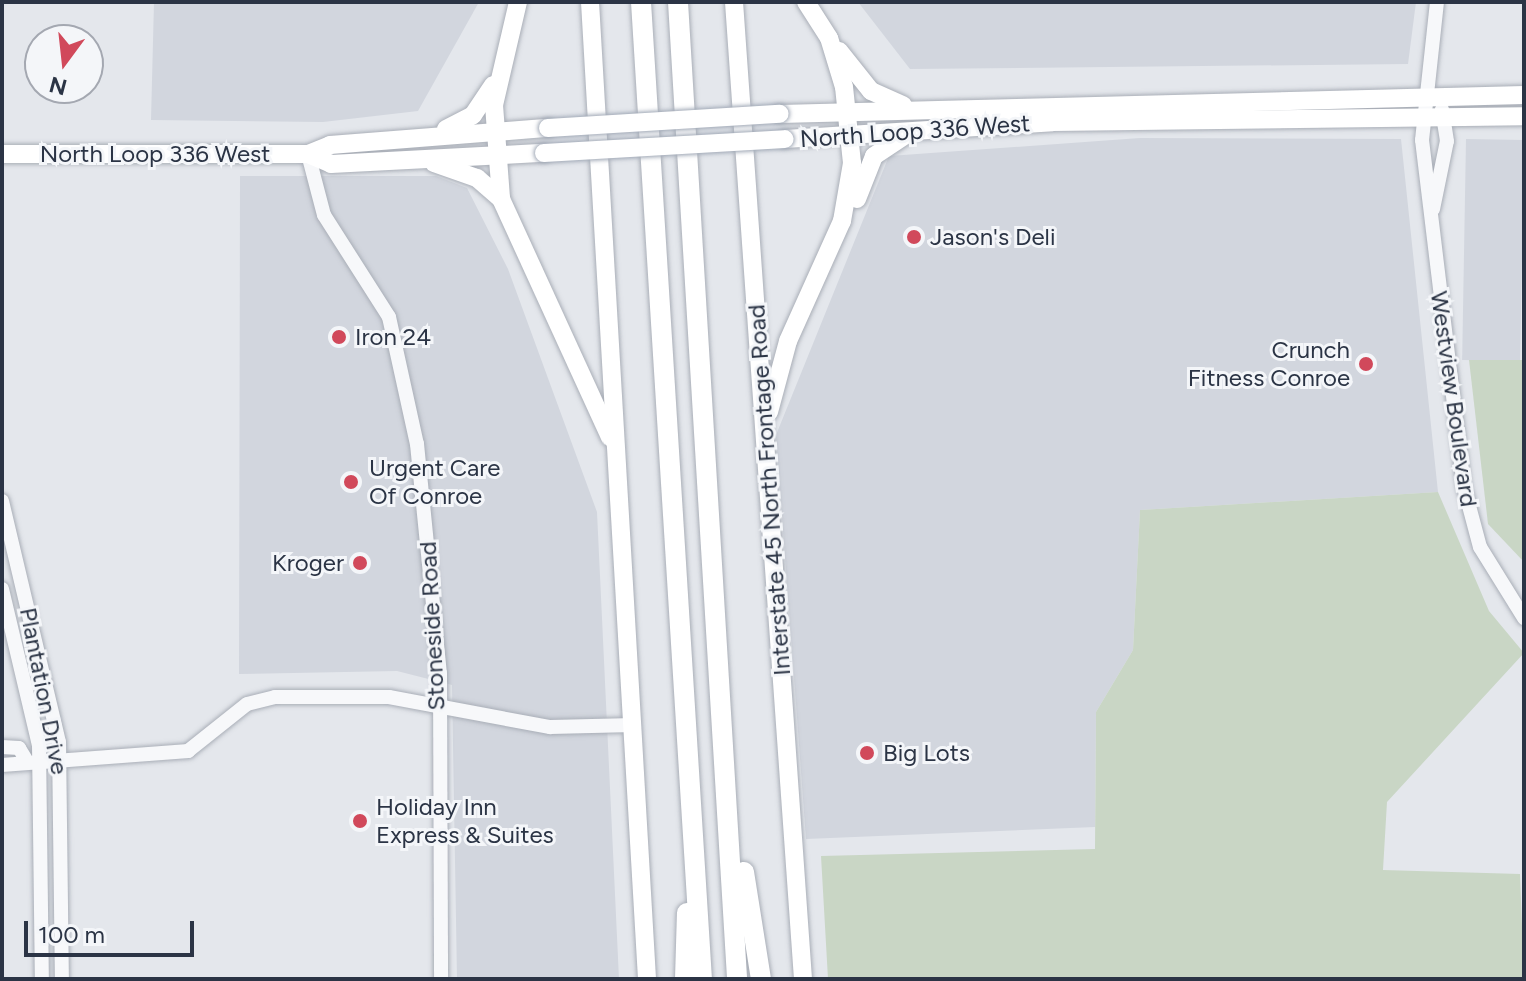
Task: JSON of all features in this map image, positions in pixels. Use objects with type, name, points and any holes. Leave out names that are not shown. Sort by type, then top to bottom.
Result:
[{"type":"highway","points":[[641,2],[702,979]]},
{"type":"highway","points":[[678,2],[731,789],[737,979]]},
{"type":"highway","points":[[731,789],[761,979]]},
{"type":"highway","points":[[685,979],[692,801]]},
{"type":"main road","points":[[518,2],[496,79],[501,199],[605,415],[620,474]]},
{"type":"main road","points":[[590,2],[620,474],[647,979]]},
{"type":"main road","name":"Interstate 45 North Frontage Road","points":[[734,2],[803,979]]},
{"type":"main road","points":[[806,2],[829,38],[871,91],[913,109]]},
{"type":"main road","points":[[764,439],[788,341],[821,276],[848,194],[847,109],[829,38]]},
{"type":"main road","points":[[432,135],[473,115],[496,79]]},
{"type":"main road","name":"North Loop 336 West","points":[[2,154],[308,154],[330,145],[432,135],[847,109],[1524,95]]},
{"type":"main road","name":"North Loop 336 West","points":[[308,154],[331,164],[913,130],[1524,116]]},
{"type":"main road","points":[[821,276],[847,243],[865,168],[913,130]]},
{"type":"main road","points":[[428,160],[477,178],[501,199]]},
{"type":"street","name":"Westview Boulevard","points":[[1437,2],[1432,96],[1423,117],[1464,487],[1480,547],[1524,618]]},
{"type":"street","points":[[1432,96],[1447,117]]},
{"type":"street","name":"Westview Boulevard","points":[[1432,213],[1447,117]]},
{"type":"street","name":"Stoneside Road","points":[[308,154],[324,215],[394,330],[420,470],[438,702],[441,979]]},
{"type":"street","name":"Plantation Drive","points":[[2,501],[61,757],[62,979]]},
{"type":"street","name":"Plantation Drive","points":[[2,589],[40,759],[42,979]]},
{"type":"street","points":[[2,765],[25,758],[188,751],[247,704],[275,697],[438,702],[550,727],[634,725]]},
{"type":"street","points":[[2,747],[19,748],[25,758]]},
{"type":"shaded area","points":[[154,2],[479,2],[418,111],[323,122],[151,120]]},
{"type":"shaded area","points":[[858,2],[1416,2],[1408,64],[910,69]]},
{"type":"shaded area","points":[[1140,138],[1401,139],[1438,492],[1140,510],[1133,650],[1096,712],[1095,827],[806,839],[776,435],[889,156]]},
{"type":"shaded area","points":[[1466,139],[1524,140],[1520,361],[1462,360]]},
{"type":"shaded area","points":[[240,176],[436,176],[467,188],[508,269],[597,512],[619,979],[457,979],[452,685],[397,671],[239,674]]},
{"type":"green space","points":[[1469,360],[1524,360],[1524,562],[1488,524]]},
{"type":"green space","points":[[1438,492],[1489,611],[1524,653],[1387,802],[1383,870],[1520,874],[1524,979],[828,979],[821,856],[1095,849],[1096,712],[1133,650],[1140,510]]},
{"type":"place","name":"Jason's Deli","points":[[914,237]]},
{"type":"place","name":"Iron 24","points":[[339,337]]},
{"type":"place","name":"Crunch Fitness Conroe","points":[[1366,364]]},
{"type":"place","name":"Urgent Care Of Conroe","points":[[351,482]]},
{"type":"place","name":"Kroger","points":[[360,563]]},
{"type":"place","name":"Big Lots","points":[[867,753]]},
{"type":"place","name":"Holiday Inn Express & Suites","points":[[360,821]]}]
